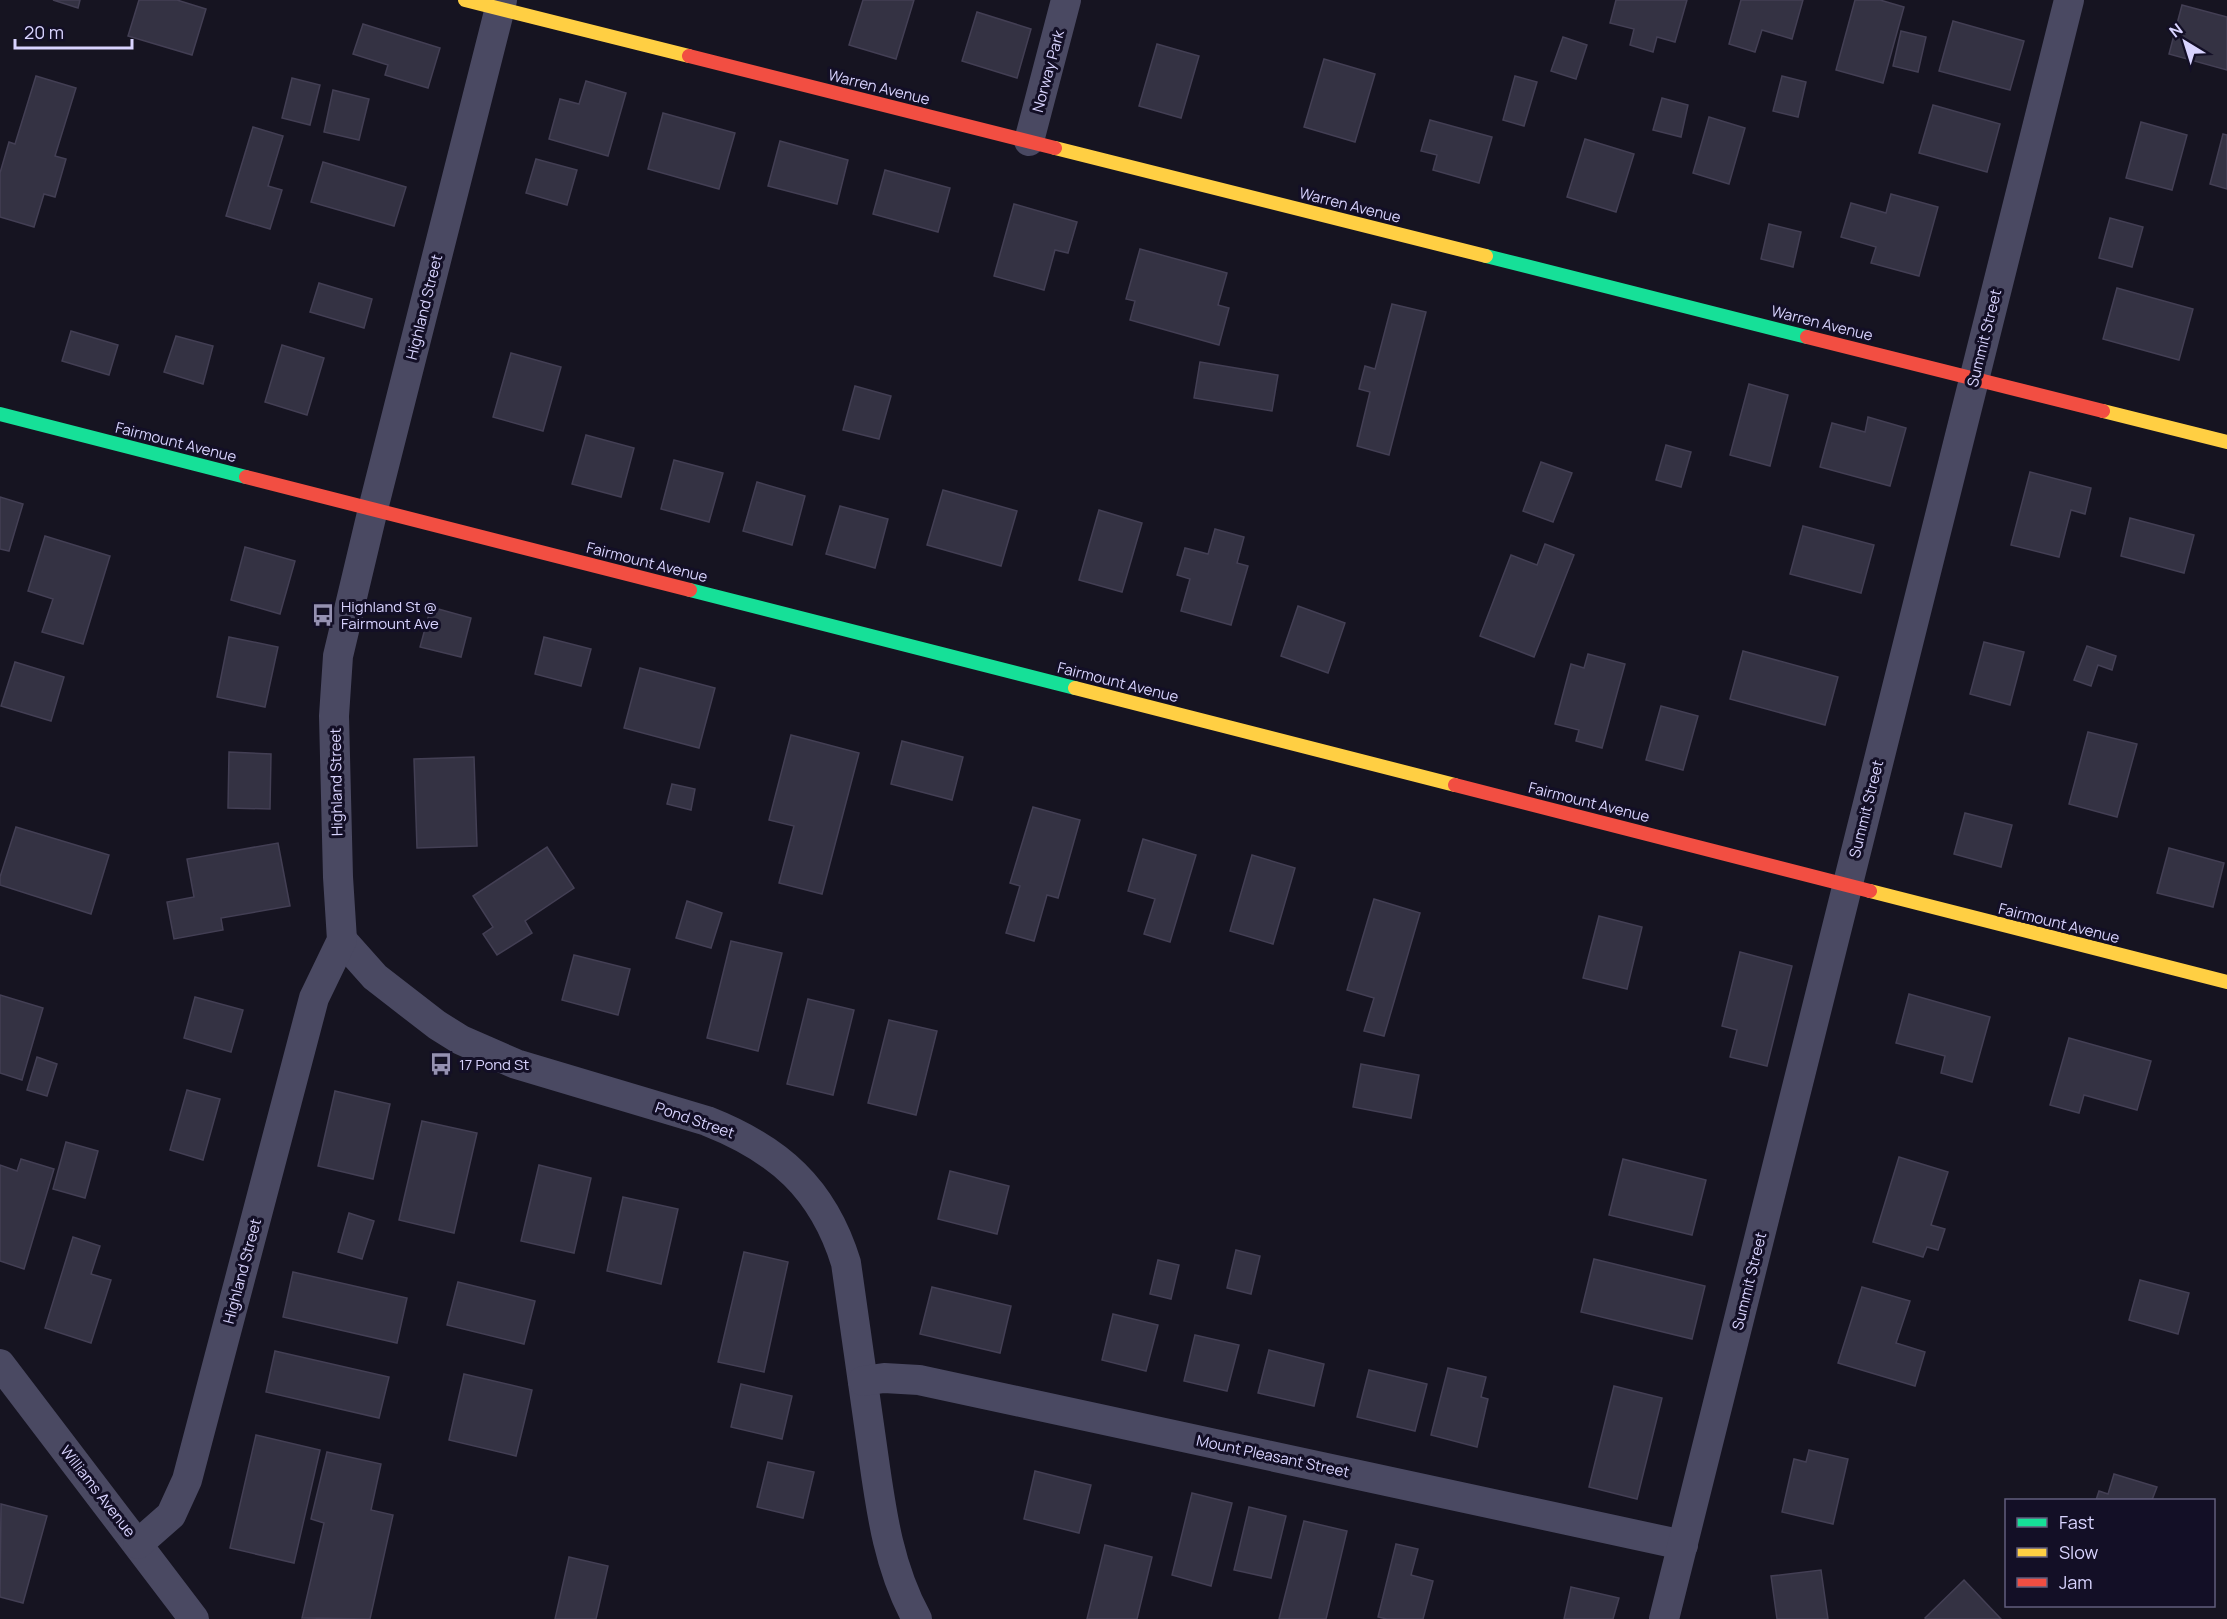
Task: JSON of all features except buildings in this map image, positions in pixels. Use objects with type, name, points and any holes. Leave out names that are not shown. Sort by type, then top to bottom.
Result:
[{"type":"street","name":"Warren Avenue","points":[[465,0],[500,4],[1029,141],[2227,442]]},
{"type":"street","name":"Norway Park","points":[[1029,141],[1066,0]]},
{"type":"street","name":"Summit Street","points":[[1664,1619],[2069,0]]},
{"type":"street","name":"Highland Street","points":[[138,1544],[171,1515],[188,1480],[314,998],[342,940],[337,842],[335,686],[338,656],[500,4]]},
{"type":"street","name":"Fairmount Avenue","points":[[0,414],[2227,982]]},
{"type":"street","name":"Pond Street","points":[[342,940],[375,977],[436,1025],[460,1040],[516,1064],[707,1121],[747,1138],[795,1174],[827,1214],[838,1236],[846,1263],[889,1548],[906,1600],[917,1619]]},
{"type":"street","name":"Williams Avenue","points":[[0,1364],[194,1619]]},
{"type":"street","name":"Mount Pleasant Street","points":[[863,1381],[884,1378],[919,1380],[1683,1545]]},
{"type":"traffic: fast","points":[[1486,256],[1807,337]]},
{"type":"traffic: fast","points":[[0,414],[246,477]]},
{"type":"traffic: fast","points":[[690,590],[1075,688]]},
{"type":"traffic: slow","points":[[465,0],[689,56]]},
{"type":"traffic: slow","points":[[1055,148],[1486,256]]},
{"type":"traffic: slow","points":[[2103,411],[2227,442]]},
{"type":"traffic: slow","points":[[1075,688],[1455,785]]},
{"type":"traffic: slow","points":[[1870,891],[2227,982]]},
{"type":"traffic: jam","points":[[689,56],[1055,148]]},
{"type":"traffic: jam","points":[[1807,337],[2103,411]]},
{"type":"traffic: jam","points":[[246,477],[690,590]]},
{"type":"traffic: jam","points":[[1455,785],[1870,891]]},
{"type":"place","name":"Highland St @ Fairmount Ave","points":[[323,615]]},
{"type":"place","name":"17 Pond St","points":[[441,1064]]}]
